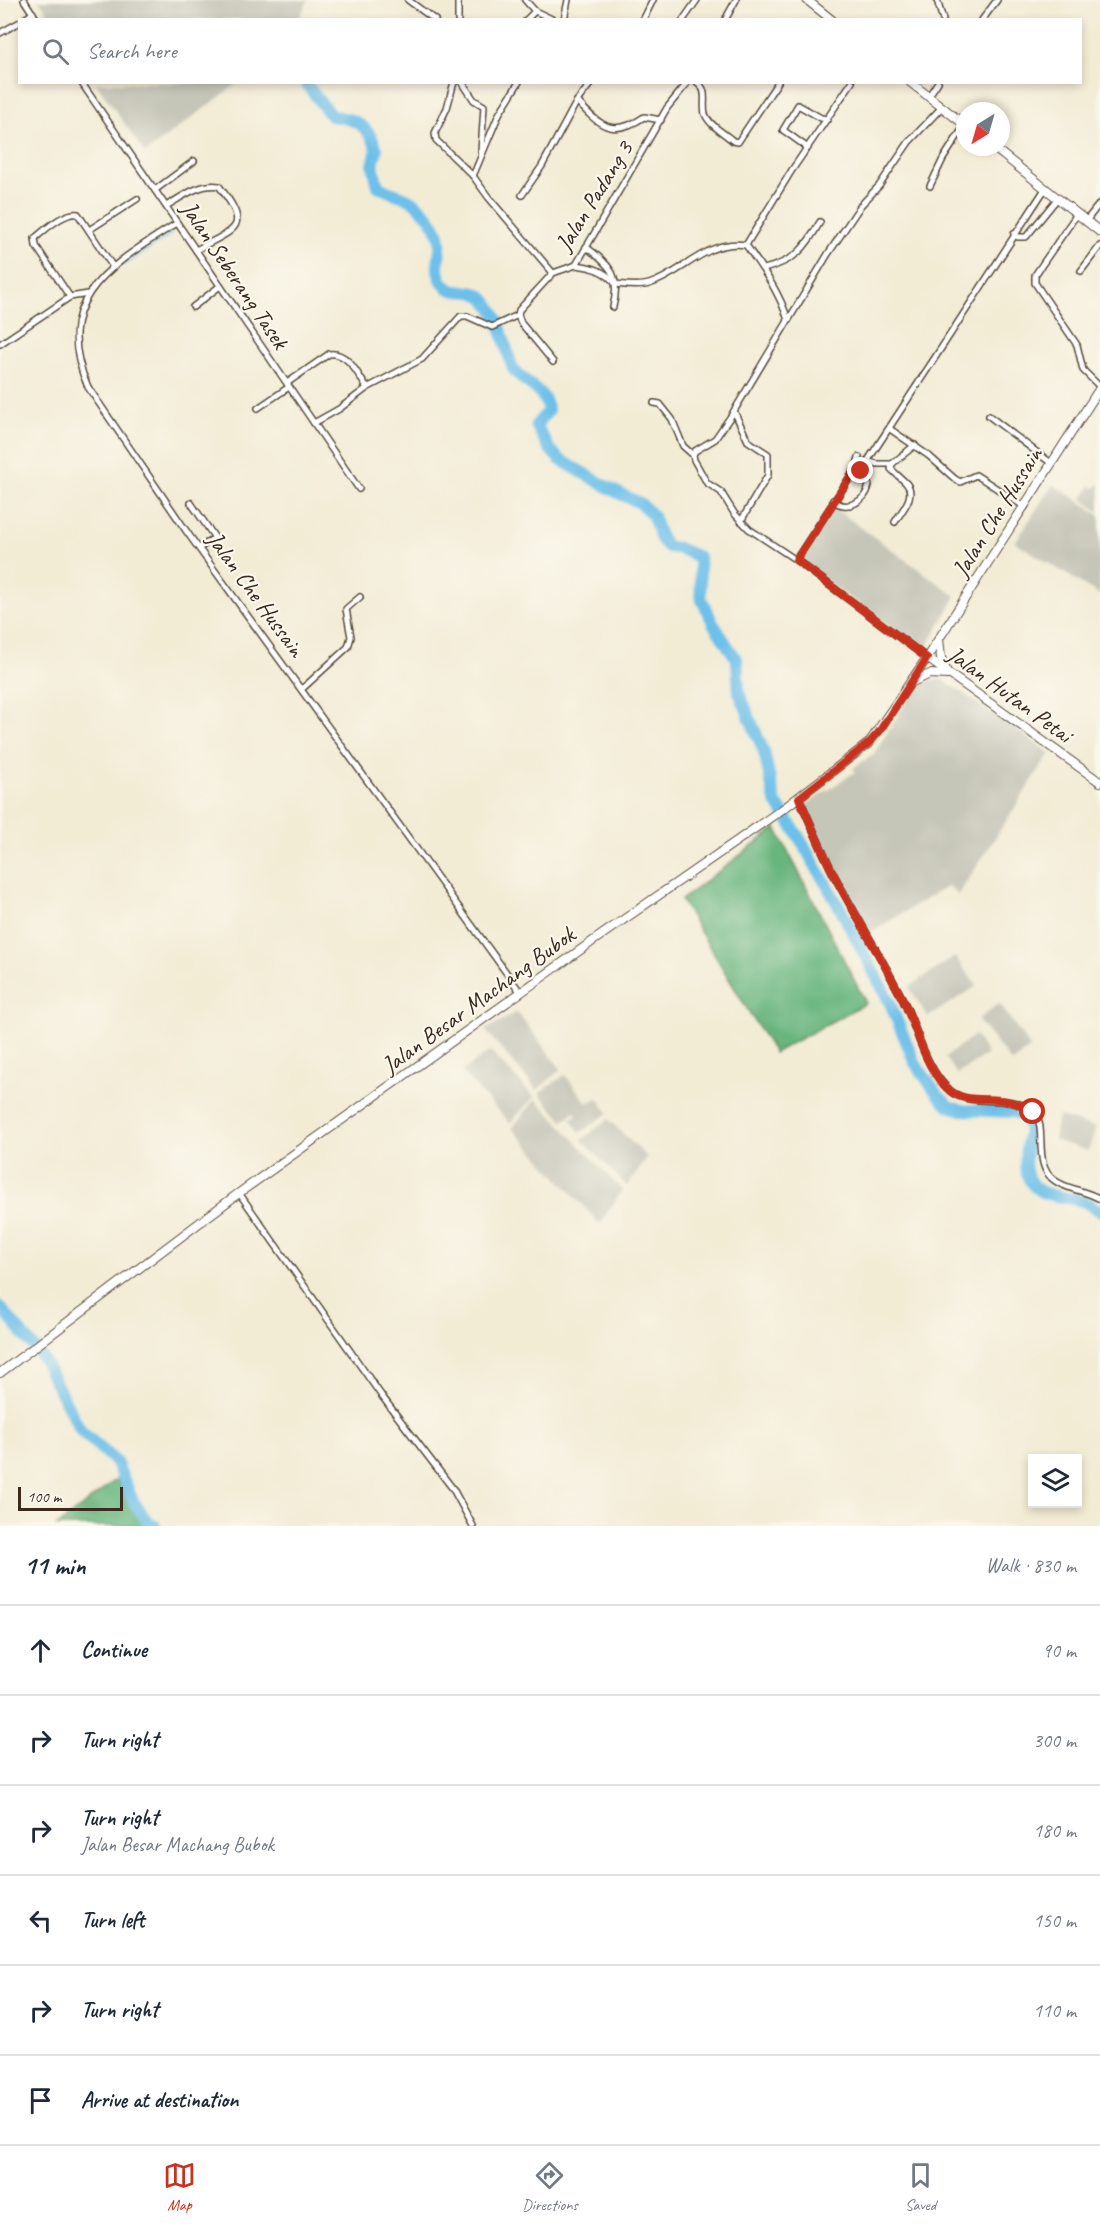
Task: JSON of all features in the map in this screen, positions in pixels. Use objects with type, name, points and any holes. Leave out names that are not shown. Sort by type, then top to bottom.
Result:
[{"type":"main road","points":[[807,0],[821,16]]},
{"type":"main road","points":[[912,84],[956,118]]},
{"type":"main road","points":[[1004,156],[1100,232]]},
{"type":"main road","name":"Jalan Che Hussain","points":[[927,658],[1100,387]]},
{"type":"main road","points":[[911,682],[930,674],[950,674],[941,658],[939,639]]},
{"type":"main road","name":"Jalan Hutan Petai","points":[[927,658],[1100,782]]},
{"type":"main road","name":"Jalan Besar Machang Bubok","points":[[0,1373],[239,1193],[799,798],[869,743],[927,658]]},
{"type":"street","points":[[24,0],[36,18]]},
{"type":"street","points":[[408,0],[432,18]]},
{"type":"street","points":[[458,0],[458,18]]},
{"type":"street","points":[[525,0],[535,11],[550,18]]},
{"type":"street","points":[[564,18],[568,0]]},
{"type":"street","points":[[644,18],[653,0]]},
{"type":"street","points":[[684,18],[697,0]]},
{"type":"street","points":[[726,18],[735,0]]},
{"type":"street","points":[[937,0],[942,18]]},
{"type":"street","points":[[984,18],[997,0]]},
{"type":"street","points":[[528,18],[535,11]]},
{"type":"street","points":[[26,18],[33,14]]},
{"type":"street","points":[[0,33],[18,23]]},
{"type":"street","name":"Jalan Seberang Tasek","points":[[82,84],[359,489]]},
{"type":"street","points":[[453,84],[435,137],[473,176],[553,273]]},
{"type":"street","points":[[463,84],[474,100],[484,106],[481,153]]},
{"type":"street","points":[[473,176],[499,114],[518,84]]},
{"type":"street","points":[[584,84],[586,89]]},
{"type":"street","points":[[522,195],[552,149],[577,101],[590,84]]},
{"type":"street","name":"Jalan Padang 3","points":[[518,315],[519,310],[553,273],[576,265],[667,108],[686,84]]},
{"type":"street","points":[[699,84],[705,92],[705,113],[710,123],[733,141],[738,142],[776,84]]},
{"type":"street","points":[[746,245],[780,187],[851,84]]},
{"type":"street","points":[[928,97],[937,84]]},
{"type":"street","points":[[577,101],[595,122],[603,126],[631,126],[644,117],[661,120]]},
{"type":"street","points":[[808,148],[783,130],[790,114],[798,105],[821,118],[828,119]]},
{"type":"street","points":[[693,454],[715,439],[861,205],[879,186],[909,142],[942,107]]},
{"type":"street","points":[[930,186],[956,139]]},
{"type":"street","points":[[155,190],[194,161]]},
{"type":"street","points":[[166,206],[202,186],[219,186],[231,201],[238,218],[237,223],[227,233],[196,250]]},
{"type":"street","points":[[796,560],[834,500],[868,461],[890,429],[1045,189]]},
{"type":"street","points":[[89,230],[137,199]]},
{"type":"street","points":[[1014,234],[1018,237],[1026,237],[1057,199]]},
{"type":"street","points":[[1086,222],[1100,203]]},
{"type":"street","points":[[70,297],[34,242],[35,238],[71,213],[78,214],[113,267]]},
{"type":"street","points":[[1077,214],[1035,275],[1035,283],[1077,345],[1083,370],[1100,387]]},
{"type":"street","points":[[764,269],[791,259],[803,249],[820,222]]},
{"type":"street","name":"Jalan Che Hussain","points":[[177,223],[113,267],[88,294],[81,311],[75,341],[78,360],[88,387],[198,548],[521,993]]},
{"type":"street","points":[[576,265],[597,269],[607,274],[616,284],[648,284],[679,270],[702,253],[720,245],[734,243],[746,245],[781,298],[788,320]]},
{"type":"street","points":[[1081,271],[1100,246]]},
{"type":"street","points":[[586,247],[607,264],[613,273],[616,284],[613,307]]},
{"type":"street","points":[[193,307],[220,286]]},
{"type":"street","points":[[0,344],[70,297],[88,294]]},
{"type":"street","points":[[314,423],[339,409],[367,388],[422,359],[461,316],[467,316],[492,327],[503,324],[518,315],[521,323],[553,362]]},
{"type":"street","points":[[258,408],[329,354],[342,355],[367,388]]},
{"type":"street","points":[[654,403],[660,404],[672,419],[683,446],[693,454],[702,476],[707,483],[721,492],[741,521],[765,541],[796,560],[927,658]]},
{"type":"street","points":[[734,411],[748,441],[768,454],[770,467],[768,475],[741,521]]},
{"type":"street","points":[[989,416],[1051,463]]},
{"type":"street","points":[[890,429],[915,445],[955,480],[960,482],[976,475],[1025,507]]},
{"type":"street","points":[[868,461],[877,464],[892,464],[915,445]]},
{"type":"street","points":[[834,500],[843,506],[850,506],[861,500],[868,490],[869,485],[858,470],[859,457]]},
{"type":"street","points":[[892,464],[891,469],[911,490],[910,497],[895,522]]},
{"type":"street","points":[[191,503],[215,538],[198,548]]},
{"type":"street","points":[[302,689],[348,647],[351,637],[346,609],[360,597]]},
{"type":"street","points":[[799,798],[835,877],[892,978],[912,1018],[923,1049],[942,1082],[951,1092],[962,1098],[1000,1100],[1025,1107],[1033,1112],[1038,1118],[1045,1170],[1052,1180],[1100,1199]]},
{"type":"street","points":[[239,1193],[381,1395],[453,1489],[473,1526]]},
{"type":"shaded area","points":[[39,0],[308,0],[299,18],[52,18]]},
{"type":"shaded area","points":[[97,84],[237,84],[145,153]]},
{"type":"shaded area","points":[[1100,483],[1100,512],[1082,499],[1091,486],[1095,489]]},
{"type":"shaded area","points":[[1053,484],[1100,515],[1100,595],[1015,542]]},
{"type":"shaded area","points":[[834,508],[956,596],[924,652],[803,564],[801,557]]},
{"type":"shaded area","points":[[942,679],[1050,753],[958,895],[948,886],[869,933],[828,862],[804,806],[855,772],[853,768],[873,755],[920,681]]},
{"type":"shaded area","points":[[955,957],[977,986],[928,1017],[909,987]]},
{"type":"shaded area","points":[[999,1003],[1030,1047],[1012,1063],[978,1020]]},
{"type":"shaded area","points":[[517,1012],[561,1069],[537,1090],[485,1030]]},
{"type":"shaded area","points":[[975,1035],[987,1054],[957,1074],[945,1057]]},
{"type":"shaded area","points":[[490,1051],[534,1097],[510,1123],[462,1072]]},
{"type":"shaded area","points":[[565,1075],[587,1103],[598,1098],[608,1113],[580,1133],[571,1119],[577,1115],[574,1112],[563,1121],[539,1093]]},
{"type":"shaded area","points":[[536,1099],[622,1190],[600,1224],[512,1128]]},
{"type":"shaded area","points":[[1058,1116],[1096,1128],[1088,1151],[1054,1140]]},
{"type":"shaded area","points":[[608,1119],[647,1157],[627,1186],[582,1140]]},
{"type":"green space","points":[[776,828],[866,1003],[774,1053],[681,900]]},
{"type":"green space","points":[[117,1479],[130,1505],[149,1526],[57,1526]]},
{"type":"waterway","points":[[307,84],[331,116],[354,121],[369,134],[377,149],[373,165],[378,186],[415,203],[431,220],[440,240],[438,268],[444,284],[453,290],[480,295],[493,311],[513,368],[540,393],[547,404],[548,411],[536,425],[549,448],[559,459],[640,503],[653,516],[661,539],[668,547],[678,548],[699,557],[701,598],[714,625],[737,660],[739,692],[764,752],[775,801],[796,832],[841,910],[889,1001],[915,1063],[938,1095],[949,1106],[962,1110],[1015,1112],[1027,1120],[1029,1124],[1025,1165],[1029,1180],[1040,1191],[1082,1201],[1100,1211]]},
{"type":"waterway","points":[[122,266],[171,234]]},
{"type":"waterway","points":[[0,1307],[42,1357],[81,1431],[116,1462],[133,1501],[148,1522],[155,1526]]},
{"type":"route","points":[[861,471],[856,468],[796,560],[927,658],[879,732],[869,743],[799,798],[835,877],[892,978],[912,1018],[923,1049],[942,1082],[951,1092],[962,1098],[1000,1100],[1015,1103],[1033,1112]]}]
